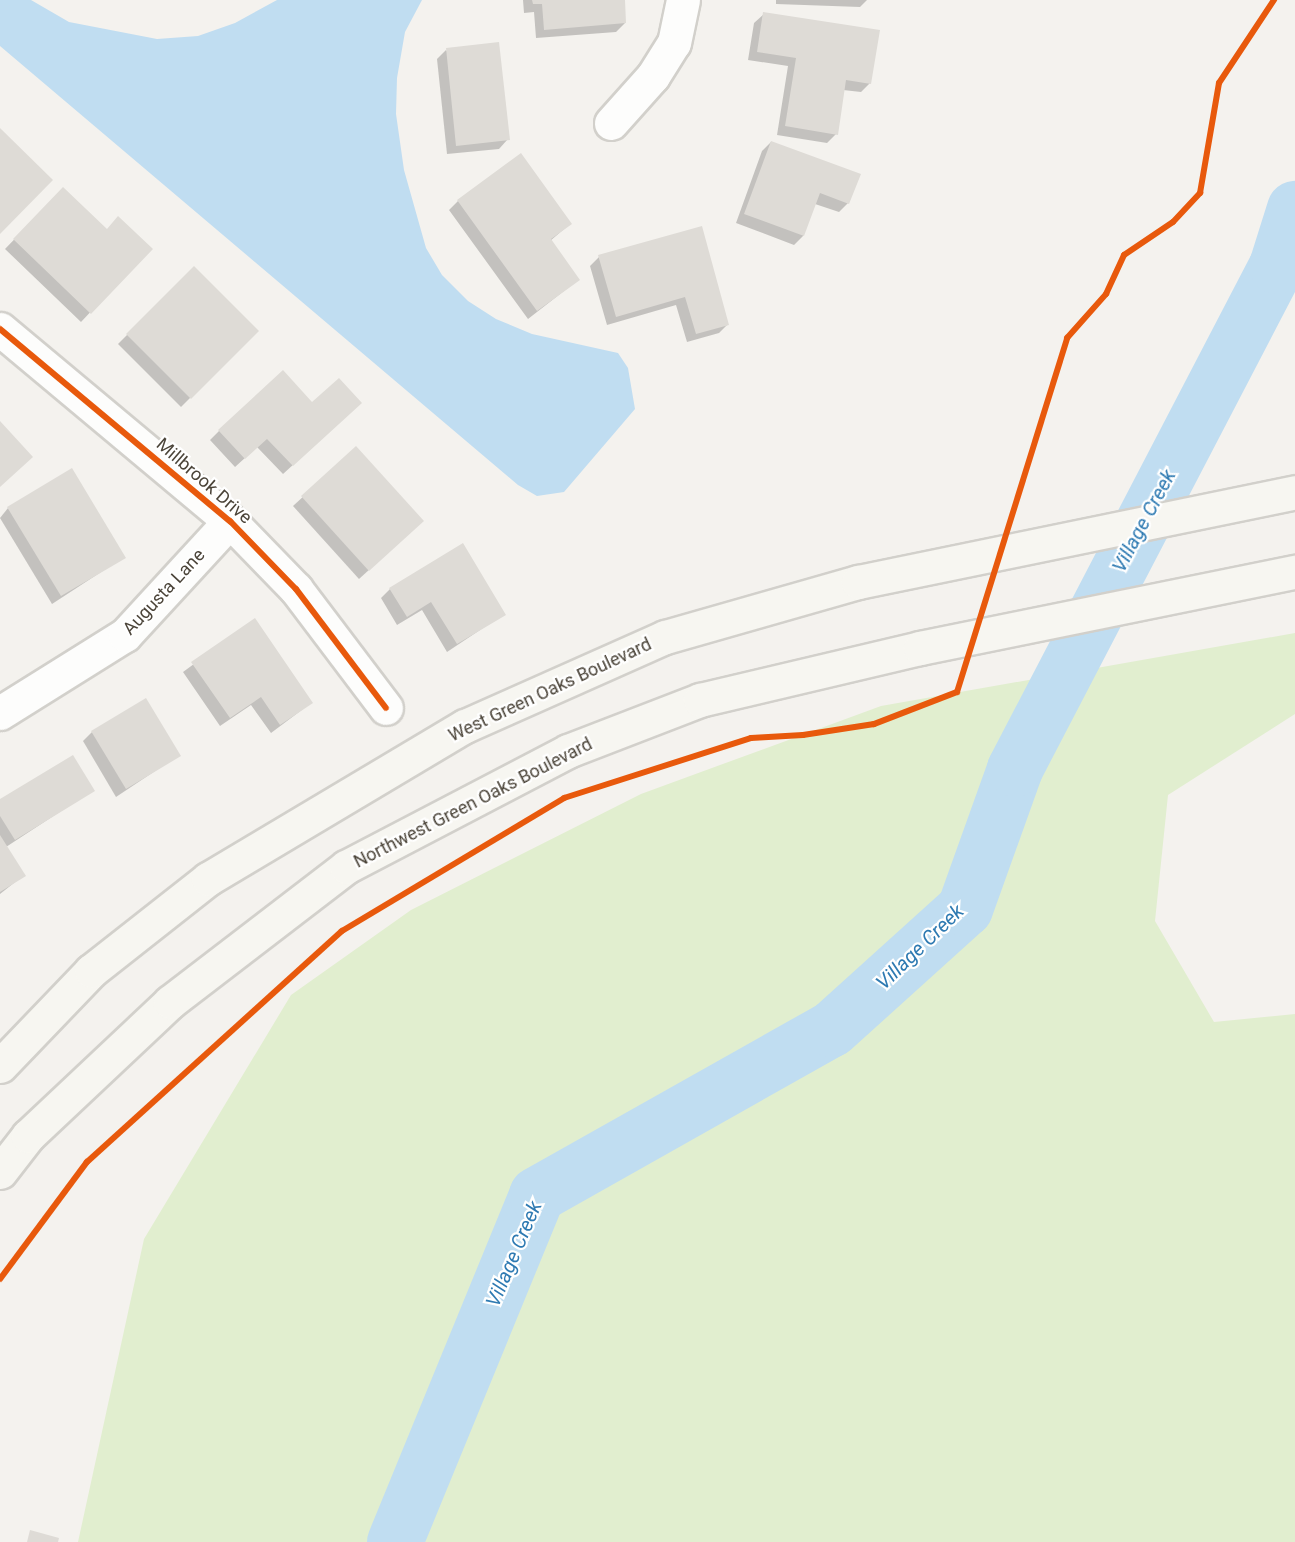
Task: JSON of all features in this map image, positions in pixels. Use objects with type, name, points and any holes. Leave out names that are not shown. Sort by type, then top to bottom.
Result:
[{"type":"main road","name":"West Green Oaks Boulevard","points":[[0,1066],[91,971],[208,879],[465,726],[664,637],[858,582],[1282,495]]},
{"type":"main road","name":"Northwest Green Oaks Boulevard","points":[[0,1172],[28,1136],[170,1002],[346,867],[568,751],[700,700],[920,648],[1295,572]]},
{"type":"street","points":[[611,123],[653,76],[674,43],[683,0]]},
{"type":"street","name":"Millbrook Drive","points":[[0,329],[230,521],[296,590],[386,708]]},
{"type":"street","name":"Augusta Lane","points":[[0,713],[125,635],[230,521]]},
{"type":"green space","points":[[1295,633],[1295,714],[1168,795],[1155,921],[1214,1022],[1295,1014],[1295,1542],[78,1542],[144,1239],[291,995],[411,910],[641,794],[881,706]]},
{"type":"water","points":[[0,0],[31,0],[69,22],[157,39],[198,36],[235,23],[277,0],[422,0],[405,32],[397,78],[396,114],[404,170],[426,248],[442,275],[468,301],[496,319],[532,334],[618,353],[628,368],[635,409],[564,492],[537,496],[518,485],[0,46]]},
{"type":"building","points":[[532,0],[625,0],[626,23],[544,30],[542,4],[533,4]]},
{"type":"building","points":[[763,12],[880,30],[871,84],[846,80],[838,135],[785,126],[796,58],[757,52]]},
{"type":"building","points":[[499,42],[510,140],[456,146],[446,48]]},
{"type":"building","points":[[0,128],[53,180],[0,234]]},
{"type":"building","points":[[771,141],[861,174],[849,204],[820,193],[804,236],[744,214]]},
{"type":"building","points":[[521,153],[572,224],[551,239],[580,280],[537,311],[457,200]]},
{"type":"building","points":[[63,187],[107,229],[118,216],[153,249],[91,314],[13,239]]},
{"type":"building","points":[[702,226],[729,325],[696,334],[685,297],[616,317],[598,255]]},
{"type":"building","points":[[194,266],[259,331],[191,399],[126,334]]},
{"type":"building","points":[[283,370],[312,402],[339,378],[362,403],[293,466],[267,439],[245,459],[218,430]]},
{"type":"building","points":[[0,421],[33,457],[0,487]]},
{"type":"building","points":[[356,446],[424,521],[369,571],[301,496]]},
{"type":"building","points":[[72,468],[126,558],[61,596],[7,507]]},
{"type":"building","points":[[463,543],[506,615],[457,644],[431,602],[407,617],[389,588]]},
{"type":"building","points":[[255,618],[313,703],[280,725],[261,697],[230,718],[191,662]]},
{"type":"building","points":[[146,698],[181,756],[126,789],[91,731]]},
{"type":"building","points":[[73,755],[95,791],[15,840],[0,816],[0,799]]},
{"type":"building","points":[[0,835],[26,876],[0,892]]},
{"type":"building","points":[[30,1530],[59,1538],[58,1542],[27,1542]]},
{"type":"waterway","name":"Village Creek","points":[[395,1542],[537,1195],[832,1029],[965,909],[1015,769],[1277,266],[1295,209]]},
{"type":"cycle path","points":[[0,1279],[87,1162],[342,931],[564,798],[751,738],[803,735],[874,724],[957,692],[1067,338],[1106,294],[1124,255],[1173,222],[1200,193],[1219,83],[1274,0]]},
{"type":"cycle path","points":[[0,329],[230,521],[296,589],[386,708]]}]
